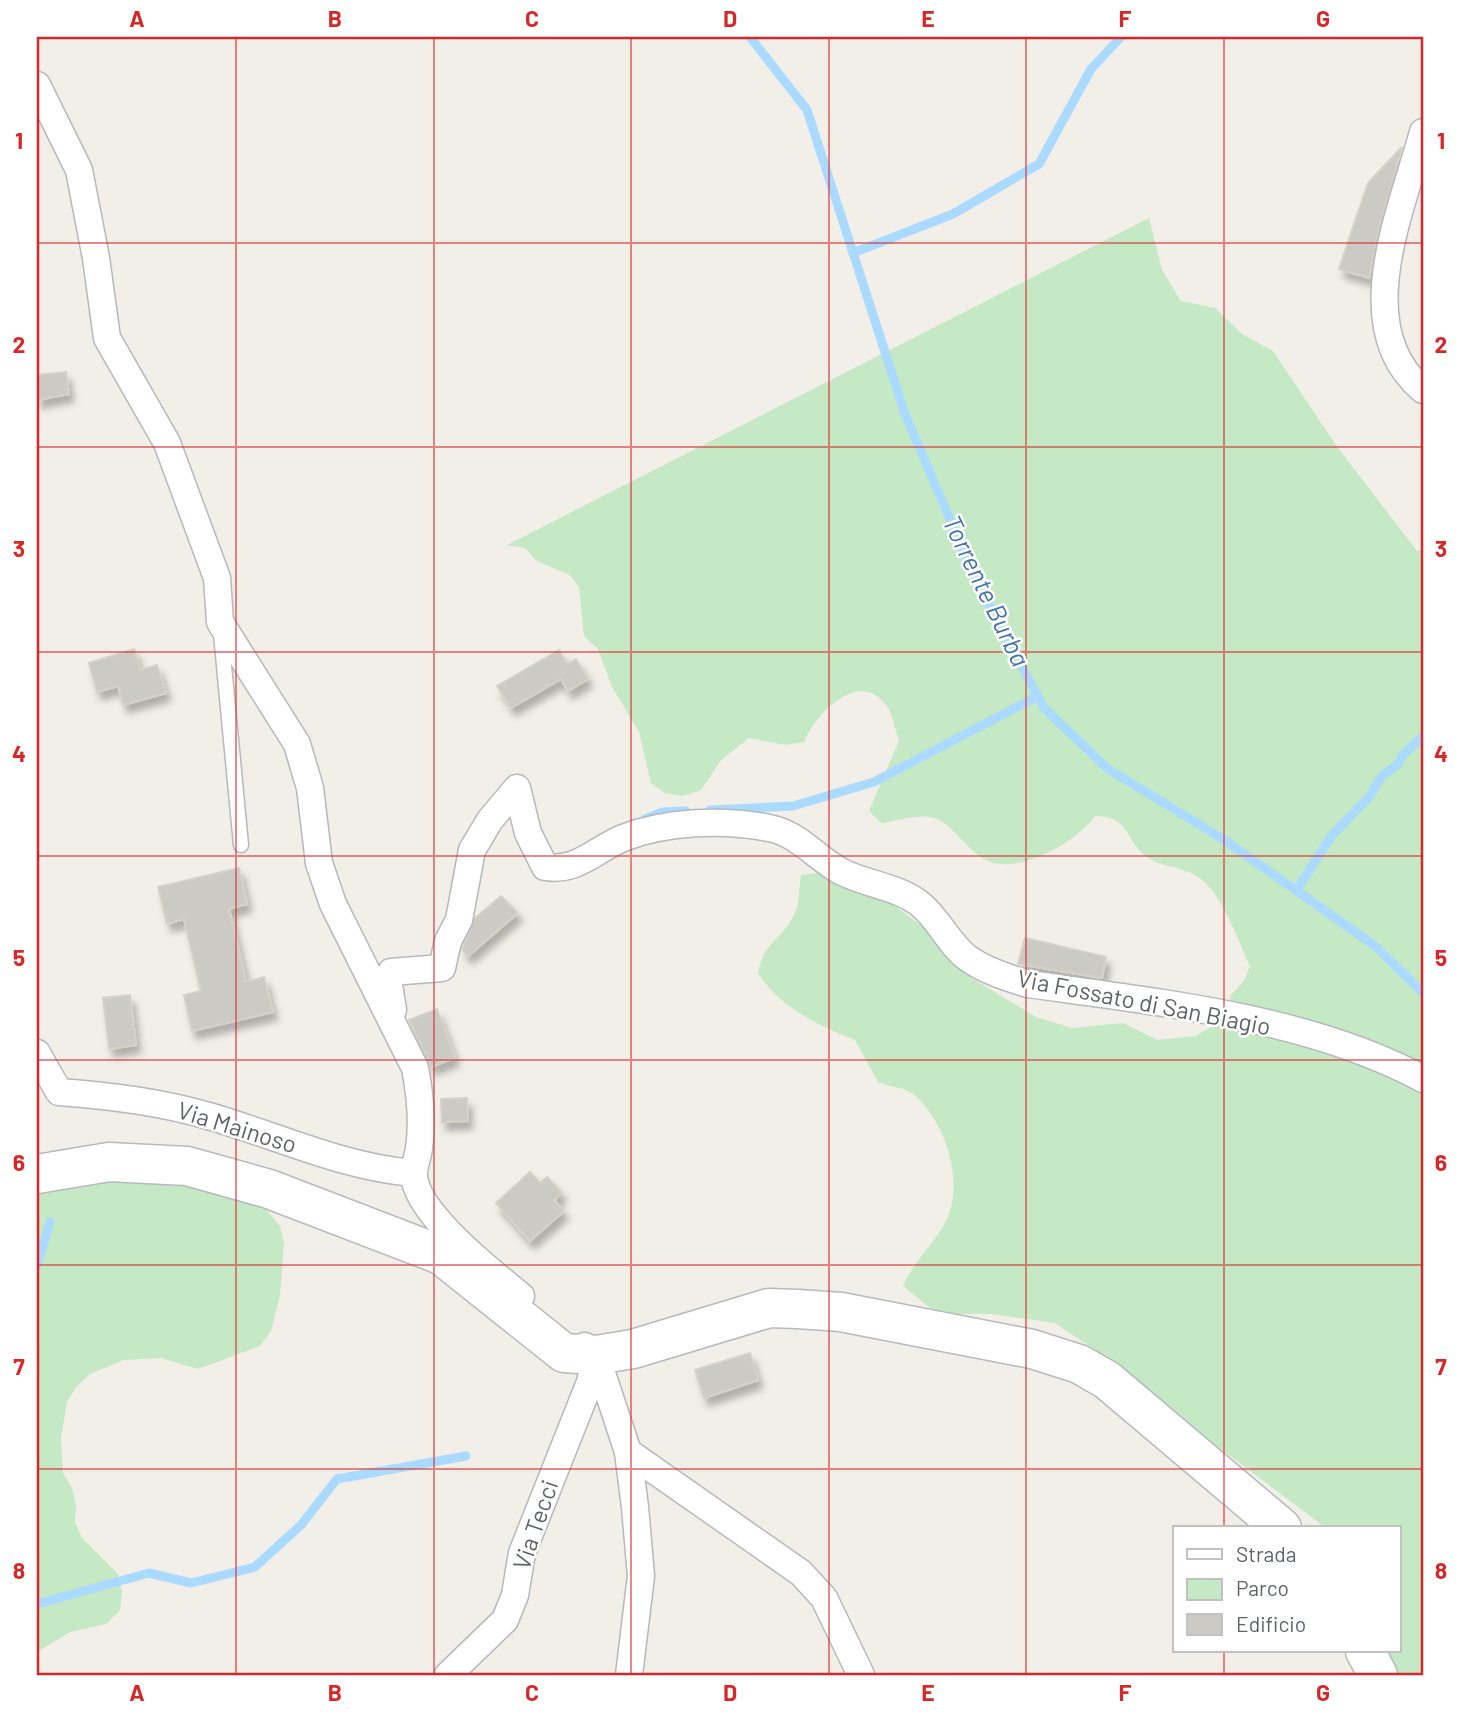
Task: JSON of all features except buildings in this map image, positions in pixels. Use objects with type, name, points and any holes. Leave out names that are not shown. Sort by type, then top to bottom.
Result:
[{"type":"street","points":[[37,85],[79,170],[96,258],[107,338],[167,443],[217,578],[220,622],[297,744],[310,788],[319,863],[333,904],[415,1068],[421,1098],[420,1146],[414,1172],[415,1186],[422,1200],[442,1224],[503,1281],[596,1355],[628,1452],[641,1576],[629,1675]]},
{"type":"street","points":[[1423,132],[1384,278],[1385,312],[1392,353],[1423,390]]},
{"type":"street","name":"Via Fossato di San Biagio","points":[[393,1023],[388,978],[391,972],[442,968],[448,941],[459,920],[472,850],[490,820],[517,788],[528,833],[540,862],[545,867],[558,869],[597,856],[620,839],[655,828],[735,823],[773,828],[803,844],[840,871],[916,901],[929,911],[968,958],[1003,976],[1028,984],[1183,1006],[1343,1043],[1423,1079]]},
{"type":"street","name":"Via Mainoso","points":[[37,1053],[59,1092],[131,1098],[211,1116],[376,1170],[414,1172]]},
{"type":"street","points":[[37,1174],[109,1162],[187,1166],[269,1189],[441,1255],[564,1353],[596,1355],[633,1349],[769,1308],[841,1312],[1032,1349],[1079,1364],[1107,1380],[1280,1526]]},
{"type":"street","name":"Via Tecci","points":[[448,1675],[505,1620],[515,1595],[522,1553],[590,1382],[596,1355]]},
{"type":"street","points":[[628,1452],[802,1573],[824,1598],[862,1675]]},
{"type":"street","points":[[1366,1652],[1378,1675]]},
{"type":"lane","points":[[220,622],[241,845]]},
{"type":"green space","points":[[1149,218],[1162,270],[1181,301],[1215,308],[1242,334],[1273,351],[1338,448],[1417,551],[1423,549],[1423,1675],[1399,1675],[1386,1652],[1400,1652],[1400,1526],[1323,1526],[1209,1440],[1110,1360],[1055,1323],[991,1314],[947,1314],[930,1308],[903,1286],[945,1223],[951,1208],[953,1173],[943,1137],[935,1120],[913,1094],[878,1082],[855,1040],[827,1028],[789,1006],[758,973],[764,954],[795,913],[801,875],[818,873],[890,902],[936,937],[973,979],[1036,1017],[1072,1028],[1123,1023],[1157,1040],[1196,1036],[1214,1025],[1225,1012],[1231,995],[1244,981],[1250,966],[1227,914],[1203,880],[1147,857],[1134,844],[1122,825],[1107,817],[1095,816],[1075,836],[1047,853],[1031,860],[1001,864],[980,857],[948,826],[934,818],[915,817],[881,823],[869,811],[899,741],[886,705],[875,695],[863,691],[851,693],[827,709],[804,742],[786,745],[749,738],[721,760],[701,790],[682,796],[665,793],[651,783],[639,732],[612,687],[598,649],[584,636],[579,587],[570,575],[537,561],[525,548],[507,545]]},
{"type":"green space","points":[[114,1170],[258,1200],[280,1226],[284,1243],[280,1295],[271,1331],[260,1346],[198,1369],[161,1358],[124,1360],[90,1374],[76,1387],[67,1402],[61,1438],[63,1473],[72,1488],[76,1505],[75,1522],[82,1538],[118,1574],[122,1592],[120,1610],[106,1624],[70,1632],[37,1652],[37,1180]]},
{"type":"waterway","name":"Torrente Burba","points":[[750,37],[807,110],[905,414],[975,578],[1044,708],[1108,769],[1223,839],[1375,946],[1423,993]]},
{"type":"waterway","points":[[853,253],[953,214],[1039,164],[1091,69],[1121,37]]},
{"type":"waterway","points":[[710,810],[793,806],[874,782],[1038,696]]},
{"type":"waterway","points":[[1296,891],[1332,835],[1369,797],[1382,776],[1398,764],[1403,755],[1423,736]]},
{"type":"waterway","points":[[645,819],[663,812],[686,811]]},
{"type":"waterway","points":[[37,1266],[50,1222]]},
{"type":"waterway","points":[[37,1604],[149,1573],[191,1583],[255,1567],[301,1525],[337,1479],[466,1456]]}]
